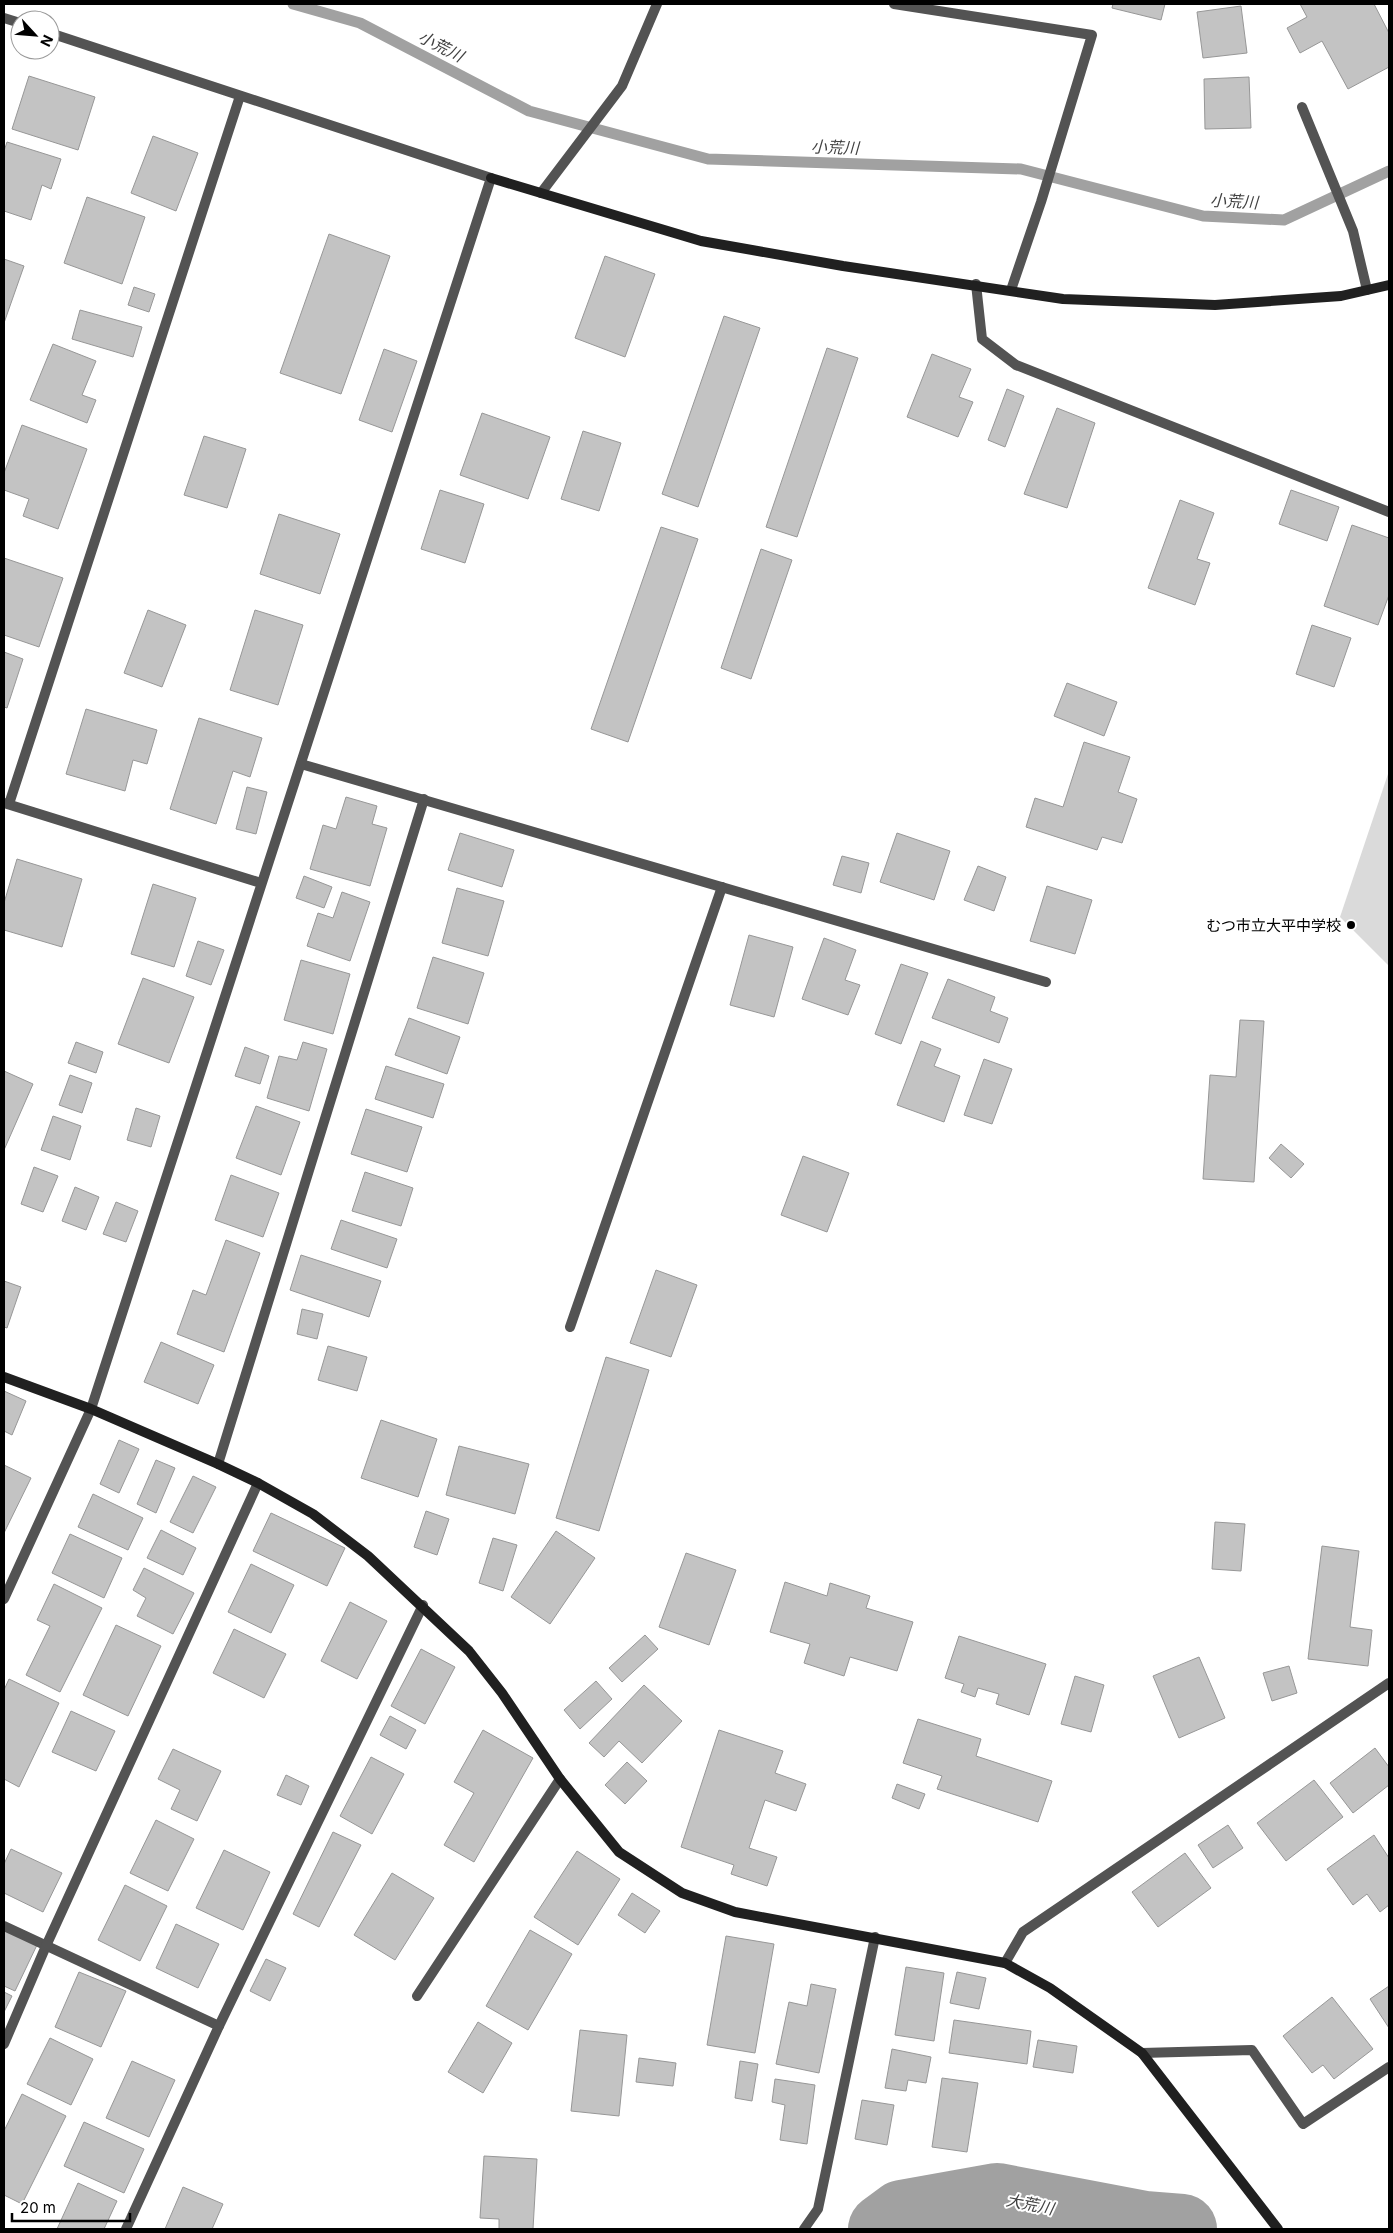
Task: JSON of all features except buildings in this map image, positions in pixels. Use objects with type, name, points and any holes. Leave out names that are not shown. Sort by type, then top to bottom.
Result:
[{"type":"street","points":[[541,193],[622,86],[657,4]]},
{"type":"street","points":[[894,4],[1092,35],[1011,290]]},
{"type":"street","points":[[60,36],[491,178],[701,241],[842,266],[976,284],[1063,299],[1214,305],[1341,296],[1389,285]]},
{"type":"street","points":[[240,96],[6,803],[261,884]]},
{"type":"street","points":[[1302,107],[1353,231],[1368,290]]},
{"type":"street","points":[[4,1598],[91,1409],[491,178]]},
{"type":"street","points":[[976,284],[982,339],[1016,365],[1389,512]]},
{"type":"street","points":[[301,764],[1046,982]]},
{"type":"street","points":[[218,1464],[424,799]]},
{"type":"street","points":[[570,1327],[722,886]]},
{"type":"street","points":[[4,1377],[91,1409],[218,1464],[258,1483],[313,1514],[368,1556],[469,1651],[502,1693],[560,1779],[619,1852],[682,1893],[735,1912],[1005,1963],[1050,1988],[1142,2053],[1278,2229]]},
{"type":"street","points":[[4,2044],[46,1946],[258,1483]]},
{"type":"street","points":[[126,2229],[219,2026],[423,1606]]},
{"type":"street","points":[[1005,1963],[1023,1932],[1389,1683]]},
{"type":"street","points":[[417,1996],[560,1779]]},
{"type":"street","points":[[4,1926],[219,2026]]},
{"type":"street","points":[[804,2229],[818,2209],[875,1937]]},
{"type":"street","points":[[1142,2053],[1252,2050],[1303,2124],[1389,2067]]},
{"type":"shaded area","points":[[1389,771],[1389,966],[1340,917]]},
{"type":"waterway","name":"小荒川","points":[[293,4],[360,23],[529,111],[708,159],[1021,169],[1203,216],[1284,220],[1389,171]]},
{"type":"waterway","name":"大荒川","points":[[883,2229],[902,2215],[997,2198],[1144,2226],[1182,2229]]},
{"type":"place","name":"むつ市立大平中学校","points":[[1351,925]]}]
